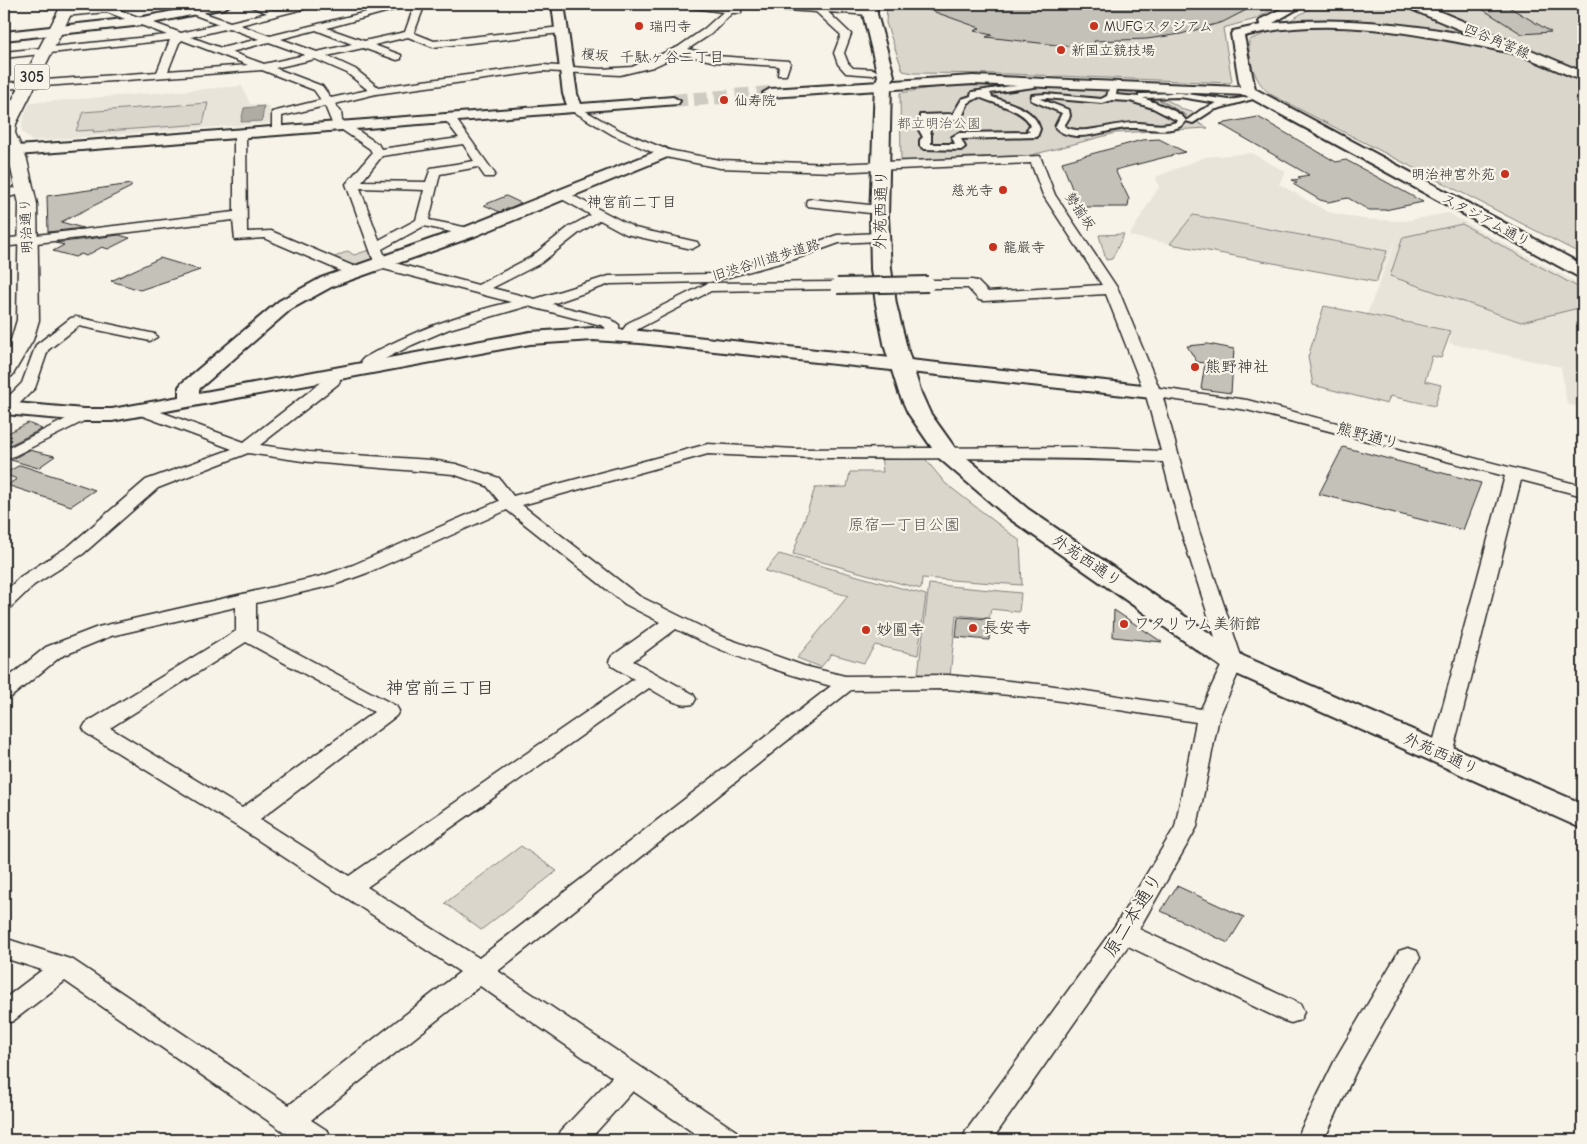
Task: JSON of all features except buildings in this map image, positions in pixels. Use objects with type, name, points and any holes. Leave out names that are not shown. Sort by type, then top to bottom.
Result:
[{"type":"main road","name":"四谷角筈線","points":[[1411,4],[1583,77]]},
{"type":"main road","name":"明治通り","points":[[4,371],[22,340],[28,320],[19,241],[8,193],[6,133],[8,124],[28,84],[37,52],[63,7]]},
{"type":"main road","name":"外苑西通り","points":[[865,8],[878,78],[881,166],[879,237],[886,304],[901,366],[919,413],[947,453],[964,470],[1019,514],[1233,662],[1583,817]]},
{"type":"main road","name":"明治通り","points":[[4,104],[8,85],[37,52]]},
{"type":"main road","name":"明治通り","points":[[4,344],[12,308],[19,241],[28,204],[8,156]]},
{"type":"street","points":[[94,4],[222,50],[318,88],[335,112],[336,121],[374,147],[378,153]]},
{"type":"street","points":[[170,4],[318,56],[351,71],[376,91]]},
{"type":"street","points":[[4,36],[143,21],[225,4]]},
{"type":"street","points":[[250,4],[397,57]]},
{"type":"street","points":[[4,55],[182,36],[318,4]]},
{"type":"street","points":[[357,4],[406,20]]},
{"type":"street","points":[[222,50],[410,4]]},
{"type":"street","points":[[406,20],[420,4]]},
{"type":"street","points":[[558,4],[570,94],[575,108],[617,133],[665,153],[731,165],[833,168],[1036,159]]},
{"type":"street","points":[[687,4],[729,11],[764,11],[778,7]]},
{"type":"street","points":[[740,4],[778,7],[865,8]]},
{"type":"street","points":[[63,7],[108,9],[124,6]]},
{"type":"street","points":[[821,7],[846,34],[839,52],[843,64],[850,71],[878,78]]},
{"type":"street","points":[[1295,7],[1288,17],[1295,20],[1439,35],[1518,50]]},
{"type":"street","points":[[1236,34],[1240,30],[1266,22],[1295,7]]},
{"type":"street","name":"榎坂","points":[[278,130],[276,114],[376,91],[495,73],[566,67],[619,72],[652,63],[677,50],[717,25],[729,11]]},
{"type":"street","points":[[406,20],[409,34]]},
{"type":"street","points":[[1236,34],[1288,24],[1356,26]]},
{"type":"street","points":[[8,85],[266,67],[409,34],[433,44],[561,30]]},
{"type":"street","points":[[1236,34],[1248,95]]},
{"type":"street","points":[[161,74],[175,41],[182,36]]},
{"type":"street","points":[[677,50],[716,59],[785,63],[782,73]]},
{"type":"street","points":[[770,93],[878,78],[993,80],[1248,95]]},
{"type":"street","points":[[968,84],[981,97]]},
{"type":"street","points":[[951,128],[963,118],[963,109],[968,104],[987,92],[1004,88],[1096,102],[1121,97],[1180,96],[1229,103]]},
{"type":"street","points":[[1110,98],[1113,89]]},
{"type":"street","points":[[951,128],[1011,132],[1026,130],[1029,126],[1028,119],[994,98],[995,93],[1015,90],[1033,92]]},
{"type":"street","points":[[1033,92],[1035,100],[1066,112],[1066,116],[1058,126],[1065,131],[1086,132],[1126,125],[1174,127],[1202,111],[1248,95]]},
{"type":"street","name":"スタジアム通り","points":[[1248,95],[1310,124],[1583,272]]},
{"type":"street","points":[[975,97],[998,102],[1028,116],[1036,123],[1036,129],[1030,129],[1034,132],[1034,135],[959,136],[956,137],[961,147],[924,146],[924,143],[927,143],[927,140],[924,140],[927,138],[927,134],[924,134],[923,130],[926,130],[926,127],[923,127],[923,124],[926,124],[923,117],[954,117],[959,115],[965,101],[975,97]]},
{"type":"street","points":[[1121,97],[1148,101],[1186,121]]},
{"type":"street","points":[[8,156],[240,133],[673,100]]},
{"type":"street","points":[[939,116],[951,128],[952,135],[958,146],[955,147]]},
{"type":"street","points":[[422,222],[435,171],[485,169],[467,140],[449,117]]},
{"type":"street","points":[[240,133],[240,237],[266,234],[355,272]]},
{"type":"street","points":[[378,153],[467,140]]},
{"type":"street","points":[[917,155],[955,147]]},
{"type":"street","points":[[352,184],[372,163],[378,153]]},
{"type":"street","points":[[189,401],[189,387],[285,305],[327,282],[469,232],[665,153]]},
{"type":"street","name":"勢揃坂","points":[[1036,159],[1049,195],[1108,283],[1152,392],[1190,531],[1233,662]]},
{"type":"street","points":[[352,184],[431,186]]},
{"type":"street","points":[[352,184],[381,264]]},
{"type":"street","points":[[564,195],[631,232],[692,244]]},
{"type":"street","points":[[812,203],[879,210]]},
{"type":"street","points":[[478,290],[536,260],[574,230],[601,214]]},
{"type":"street","points":[[19,241],[240,215]]},
{"type":"street","points":[[375,247],[422,222],[469,232]]},
{"type":"street","name":"旧渋谷川遊歩道路","points":[[370,367],[369,362],[396,345],[440,326],[532,303],[609,280],[710,278],[790,256],[837,239],[879,237]]},
{"type":"street","points":[[381,264],[606,322],[612,325],[619,335]]},
{"type":"street","points":[[751,286],[760,271],[754,265]]},
{"type":"street","points":[[619,335],[704,287],[972,284],[984,296],[1108,283]]},
{"type":"street","points":[[5,408],[29,384],[42,348],[76,322],[150,337]]},
{"type":"street","points":[[5,408],[84,415],[112,415],[530,338],[557,335],[619,335],[1152,392]]},
{"type":"street","points":[[4,603],[27,581],[76,550],[152,484],[228,457],[246,448],[332,381],[331,375]]},
{"type":"street","name":"熊野通り","points":[[1152,392],[1247,405],[1583,491]]},
{"type":"street","points":[[141,410],[246,448],[309,457],[365,459],[456,469],[493,482],[509,503],[632,600],[673,622],[762,659],[845,683],[904,681],[992,686],[1102,698],[1208,717]]},
{"type":"street","points":[[4,456],[84,415]]},
{"type":"street","points":[[4,692],[53,652],[78,640],[105,631],[327,581],[360,569],[509,503],[708,448],[794,454],[1072,452],[1170,457]]},
{"type":"street","points":[[1441,754],[1514,474]]},
{"type":"street","points":[[246,600],[246,634]]},
{"type":"street","points":[[673,622],[618,660],[648,679],[686,699]]},
{"type":"street","points":[[246,634],[94,728],[243,819],[480,972],[726,1140]]},
{"type":"street","points":[[243,819],[389,711],[246,634]]},
{"type":"street","name":"原二本通り","points":[[976,1140],[1124,934],[1186,827],[1208,717],[1233,662]]},
{"type":"street","points":[[349,888],[648,679]]},
{"type":"street","points":[[290,1120],[841,689],[845,683]]},
{"type":"street","points":[[1124,934],[1291,1012]]},
{"type":"street","points":[[4,948],[64,967],[318,1140]]},
{"type":"street","points":[[1310,1140],[1346,1064],[1408,958]]},
{"type":"street","points":[[4,1013],[64,967]]},
{"type":"street","points":[[571,1140],[630,1076]]},
{"type":"shaded area","points":[[242,86],[250,104],[270,106],[270,123],[32,141],[22,132],[22,123],[29,103]]},
{"type":"shaded area","points":[[264,106],[262,121],[241,122],[244,108]]},
{"type":"shaded area","points":[[1251,153],[1286,172],[1279,184],[1328,212],[1362,219],[1405,221],[1448,213],[1583,286],[1583,408],[1567,404],[1561,367],[1449,343],[1452,330],[1367,314],[1398,235],[1377,283],[1129,236],[1159,187],[1156,177],[1205,157]]},
{"type":"green space","name":"新国立競技場","points":[[887,4],[1281,4],[1256,19],[1223,28],[1232,81],[1230,83],[1010,74],[913,73],[903,71],[886,23]]},
{"type":"green space","name":"明治神宮外苑","points":[[1318,4],[1583,4],[1583,255],[1270,94],[1264,89],[1253,69],[1249,40],[1272,31]]},
{"type":"green space","name":"都立明治公園","points":[[987,85],[1148,93],[1187,116],[1154,96],[1168,96],[1164,98],[1184,110],[1196,113],[1193,120],[1208,128],[1116,133],[1028,156],[970,157],[906,162],[901,160],[900,93],[936,87]]},
{"type":"green space","points":[[208,103],[203,124],[93,132],[94,130],[76,131],[83,112]]},
{"type":"green space","points":[[1193,215],[1387,251],[1376,282],[1170,244]]},
{"type":"green space","points":[[1462,224],[1583,290],[1583,307],[1521,322],[1390,276],[1403,237]]},
{"type":"green space","points":[[1124,234],[1112,259],[1106,260],[1099,235]]},
{"type":"green space","points":[[369,250],[376,263],[357,269],[333,258],[348,251],[354,255]]},
{"type":"green space","points":[[1324,306],[1451,331],[1441,358],[1432,356],[1425,381],[1441,385],[1435,406],[1390,396],[1387,404],[1313,385],[1308,357]]},
{"type":"green space","name":"原宿一丁目公園","points":[[881,455],[922,455],[945,483],[1020,541],[1022,585],[922,578],[921,589],[793,554],[815,488],[847,487],[850,472],[883,472]]},
{"type":"green space","points":[[779,554],[926,595],[918,655],[875,645],[864,663],[832,654],[821,667],[797,658],[848,596],[765,571]]},
{"type":"green space","points":[[929,584],[1021,593],[1019,612],[991,609],[989,618],[956,615],[950,677],[918,674]]},
{"type":"green space","points":[[521,846],[557,871],[481,930],[445,903]]},
{"type":"tunnel","points":[[673,101],[770,93]]},
{"type":"place","name":"瑞円寺","points":[[639,26]]},
{"type":"place","name":"MUFGスタジアム","points":[[1094,26]]},
{"type":"place","name":"新国立競技場","points":[[1061,50]]},
{"type":"place","name":"仙寿院","points":[[724,100]]},
{"type":"place","name":"明治神宮外苑","points":[[1505,174]]},
{"type":"place","name":"慈光寺","points":[[1003,190]]},
{"type":"place","name":"龍巌寺","points":[[993,247]]},
{"type":"place","name":"熊野神社","points":[[1195,367]]},
{"type":"place","name":"ワタリウム美術館","points":[[1124,624]]},
{"type":"place","name":"長安寺","points":[[973,628]]},
{"type":"place","name":"妙圓寺","points":[[866,630]]},
{"type":"district","name":"千駄ヶ谷二丁目","points":[[672,57]]},
{"type":"district","name":"神宮前二丁目","points":[[632,202]]},
{"type":"district","name":"神宮前三丁目","points":[[440,688]]}]
